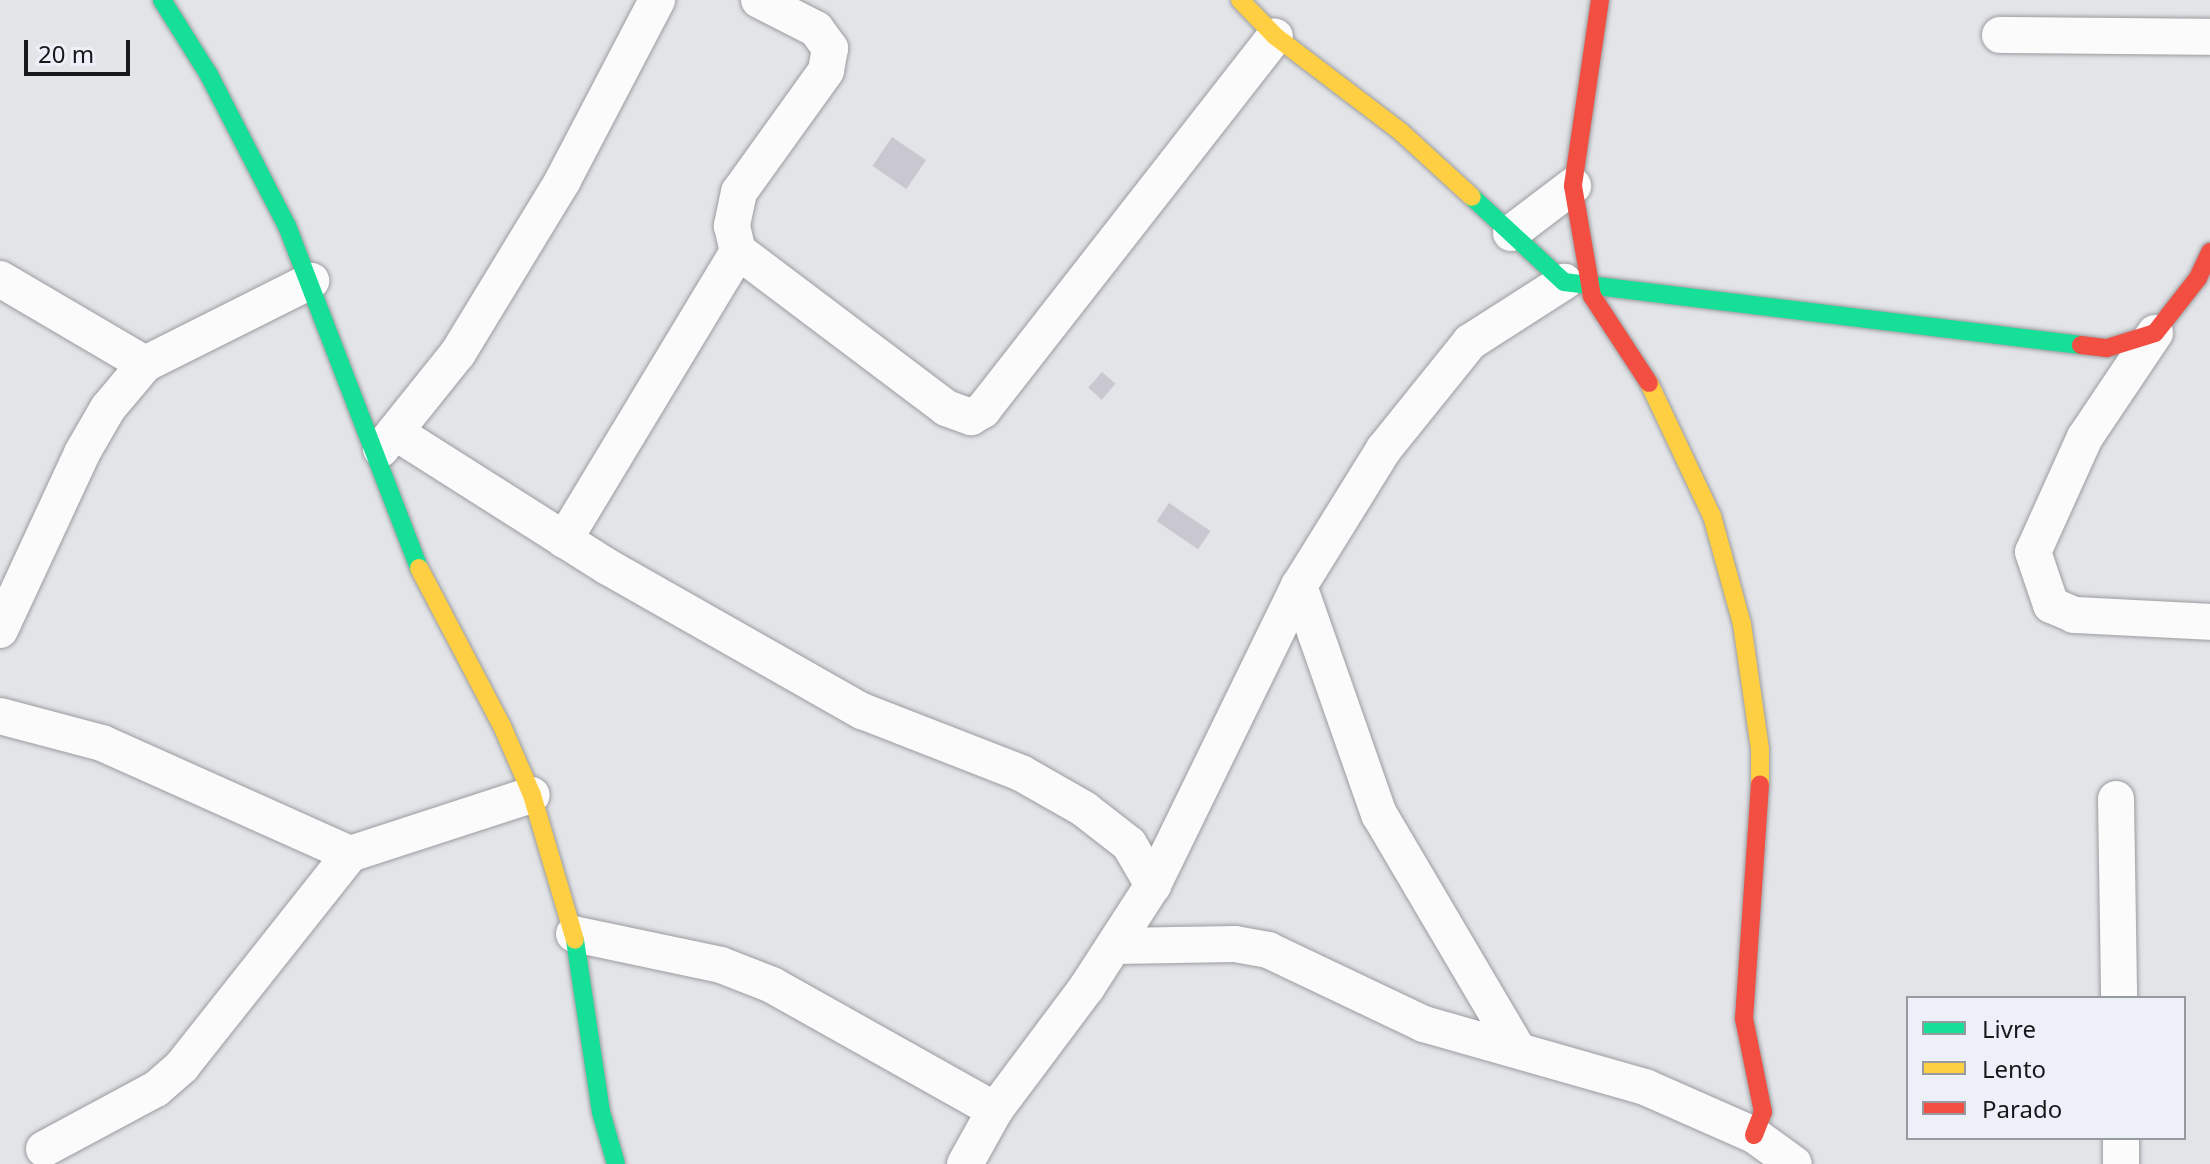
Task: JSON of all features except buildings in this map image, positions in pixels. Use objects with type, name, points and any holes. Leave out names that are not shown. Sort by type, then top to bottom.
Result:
[{"type":"street","points":[[162,0],[209,75],[311,281],[386,443],[409,550],[502,726],[532,795],[574,934],[601,1112],[616,1164]]},
{"type":"street","points":[[386,443],[475,327],[563,180],[657,0]]},
{"type":"street","points":[[759,0],[816,29],[830,48],[826,71],[739,192],[732,226],[738,251],[946,408],[971,417],[983,410],[1275,36]]},
{"type":"street","points":[[1240,0],[1275,36],[1401,132],[1511,233],[1577,282],[1665,408],[1688,453],[1742,624],[1760,749],[1760,840],[1744,1019],[1762,1101],[1754,1135]]},
{"type":"street","points":[[1577,282],[1573,186],[1600,0]]},
{"type":"street","points":[[2000,35],[2210,37]]},
{"type":"street","points":[[1511,233],[1573,186]]},
{"type":"street","points":[[564,540],[738,251]]},
{"type":"street","points":[[2210,252],[2198,278],[2155,333],[2085,437],[2033,552],[2051,605],[2074,615],[2210,622]]},
{"type":"street","points":[[0,279],[145,364]]},
{"type":"street","points":[[0,630],[82,453],[108,408],[145,364],[311,281]]},
{"type":"street","points":[[965,1164],[995,1110],[1116,946],[1153,885],[1299,586],[1384,449],[1470,342],[1577,282],[2066,345],[2107,348],[2135,343],[2155,333]]},
{"type":"street","points":[[386,443],[564,540],[862,711],[1021,773],[1084,809],[1129,844],[1153,885]]},
{"type":"street","points":[[1299,586],[1379,814],[1518,1050]]},
{"type":"street","points":[[0,716],[102,743],[350,854]]},
{"type":"street","points":[[44,1149],[156,1089],[182,1066],[350,854],[532,795]]},
{"type":"street","points":[[2116,799],[2119,996]]},
{"type":"street","points":[[574,934],[721,965],[772,985],[995,1110]]},
{"type":"street","points":[[1116,946],[1235,944],[1268,950],[1424,1024],[1645,1087],[1754,1135],[1794,1164]]},
{"type":"street","points":[[2121,1140],[2121,1164]]},
{"type":"traffic: fast","points":[[162,0],[209,75],[287,226],[419,568]]},
{"type":"traffic: fast","points":[[1472,197],[1564,282],[2081,345]]},
{"type":"traffic: fast","points":[[575,940],[601,1112],[616,1164]]},
{"type":"traffic: slow","points":[[1240,0],[1275,36],[1401,132],[1472,197]]},
{"type":"traffic: slow","points":[[1649,383],[1712,516],[1742,624],[1760,749],[1760,785]]},
{"type":"traffic: slow","points":[[419,568],[502,726],[532,795],[575,940]]},
{"type":"traffic: jam","points":[[1600,0],[1573,186],[1592,296],[1649,383]]},
{"type":"traffic: jam","points":[[2081,345],[2107,348],[2155,333],[2198,278],[2210,252]]},
{"type":"traffic: jam","points":[[1754,1135],[1763,1112],[1744,1019],[1760,785]]}]
